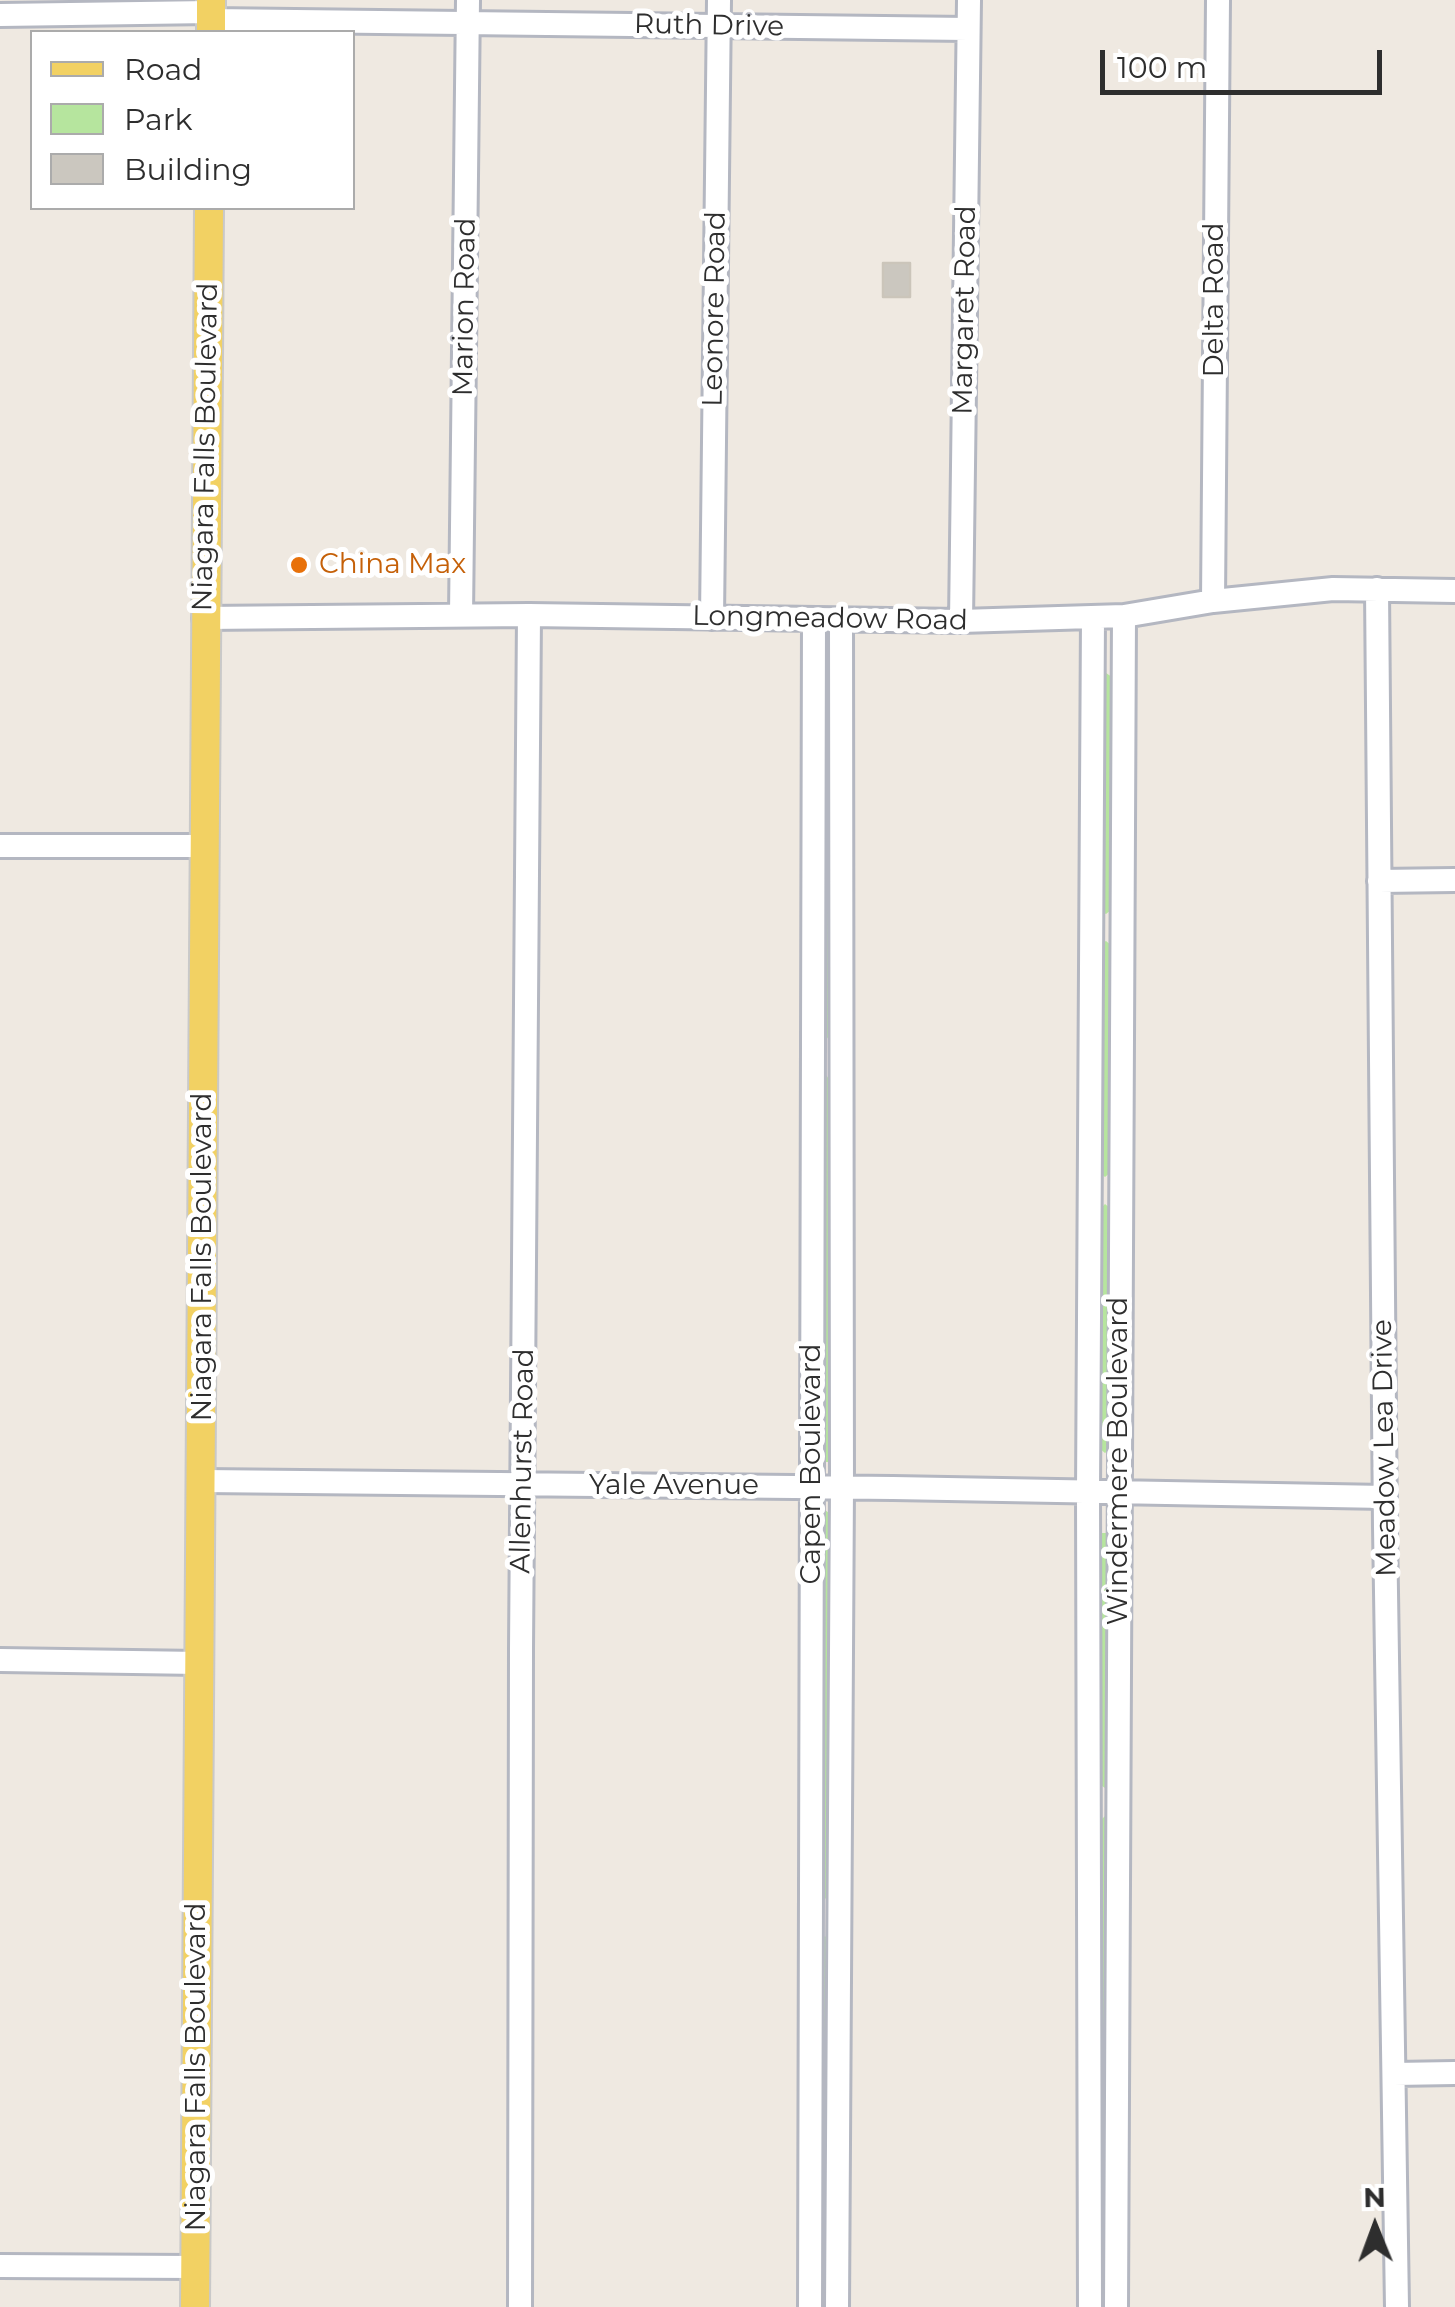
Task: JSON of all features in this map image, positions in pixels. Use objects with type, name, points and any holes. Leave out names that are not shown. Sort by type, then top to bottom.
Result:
[{"type":"main road","name":"Niagara Falls Boulevard","points":[[195,2307],[209,210]]},
{"type":"street","name":"Leonore Road","points":[[712,618],[718,0]]},
{"type":"street","name":"Margaret Road","points":[[961,621],[969,0]]},
{"type":"street","name":"Delta Road","points":[[1212,600],[1218,0]]},
{"type":"street","name":"Ruth Drive","points":[[0,15],[468,12],[718,26],[968,29]]},
{"type":"street","name":"Marion Road","points":[[461,615],[468,12]]},
{"type":"street","name":"Meadow Lea Drive","points":[[1377,589],[1397,2307]]},
{"type":"street","name":"Longmeadow Road","points":[[204,618],[529,615],[961,621],[1124,616],[1212,600],[1333,590],[1455,591]]},
{"type":"street","name":"Allenhurst Road","points":[[520,2307],[529,615]]},
{"type":"street","name":"Windermere Boulevard","points":[[1116,2307],[1124,616]]},
{"type":"street","name":"Windermere Boulevard","points":[[1090,2307],[1088,1492],[1093,617]]},
{"type":"street","name":"Capen Boulevard","points":[[810,2307],[814,620]]},
{"type":"street","name":"Capen Boulevard","points":[[836,2307],[842,1487],[842,621]]},
{"type":"street","points":[[0,846],[203,846]]},
{"type":"street","points":[[1378,881],[1455,880]]},
{"type":"street","name":"Yale Avenue","points":[[202,1481],[1386,1497]]},
{"type":"street","points":[[0,1660],[199,1663]]},
{"type":"street","points":[[1394,2074],[1455,2073]]},
{"type":"street","points":[[0,2266],[196,2268]]},
{"type":"green space","points":[[826,648],[830,651],[826,1040],[823,1039]]},
{"type":"green space","points":[[1102,674],[1112,677],[1111,910],[1106,914],[1102,912]]},
{"type":"green space","points":[[1106,941],[1112,946],[1111,1172],[1105,1177],[1099,1172],[1102,943]]},
{"type":"green space","points":[[826,1075],[829,1462],[822,1462],[823,1076]]},
{"type":"green space","points":[[1105,1204],[1111,1209],[1111,1448],[1105,1453],[1099,1448],[1100,1209]]},
{"type":"green space","points":[[825,1510],[829,1513],[825,1899],[821,1896]]},
{"type":"green space","points":[[1101,1533],[1109,1533],[1105,1788],[1099,1784]]},
{"type":"green space","points":[[1109,1817],[1108,2071],[1104,2073],[1099,2068],[1100,1821]]},
{"type":"green space","points":[[825,1936],[828,2307],[821,2307],[821,1939]]},
{"type":"building","points":[[883,263],[910,263],[910,297],[883,297]]},
{"type":"place","name":"China Max","points":[[299,565]]}]
